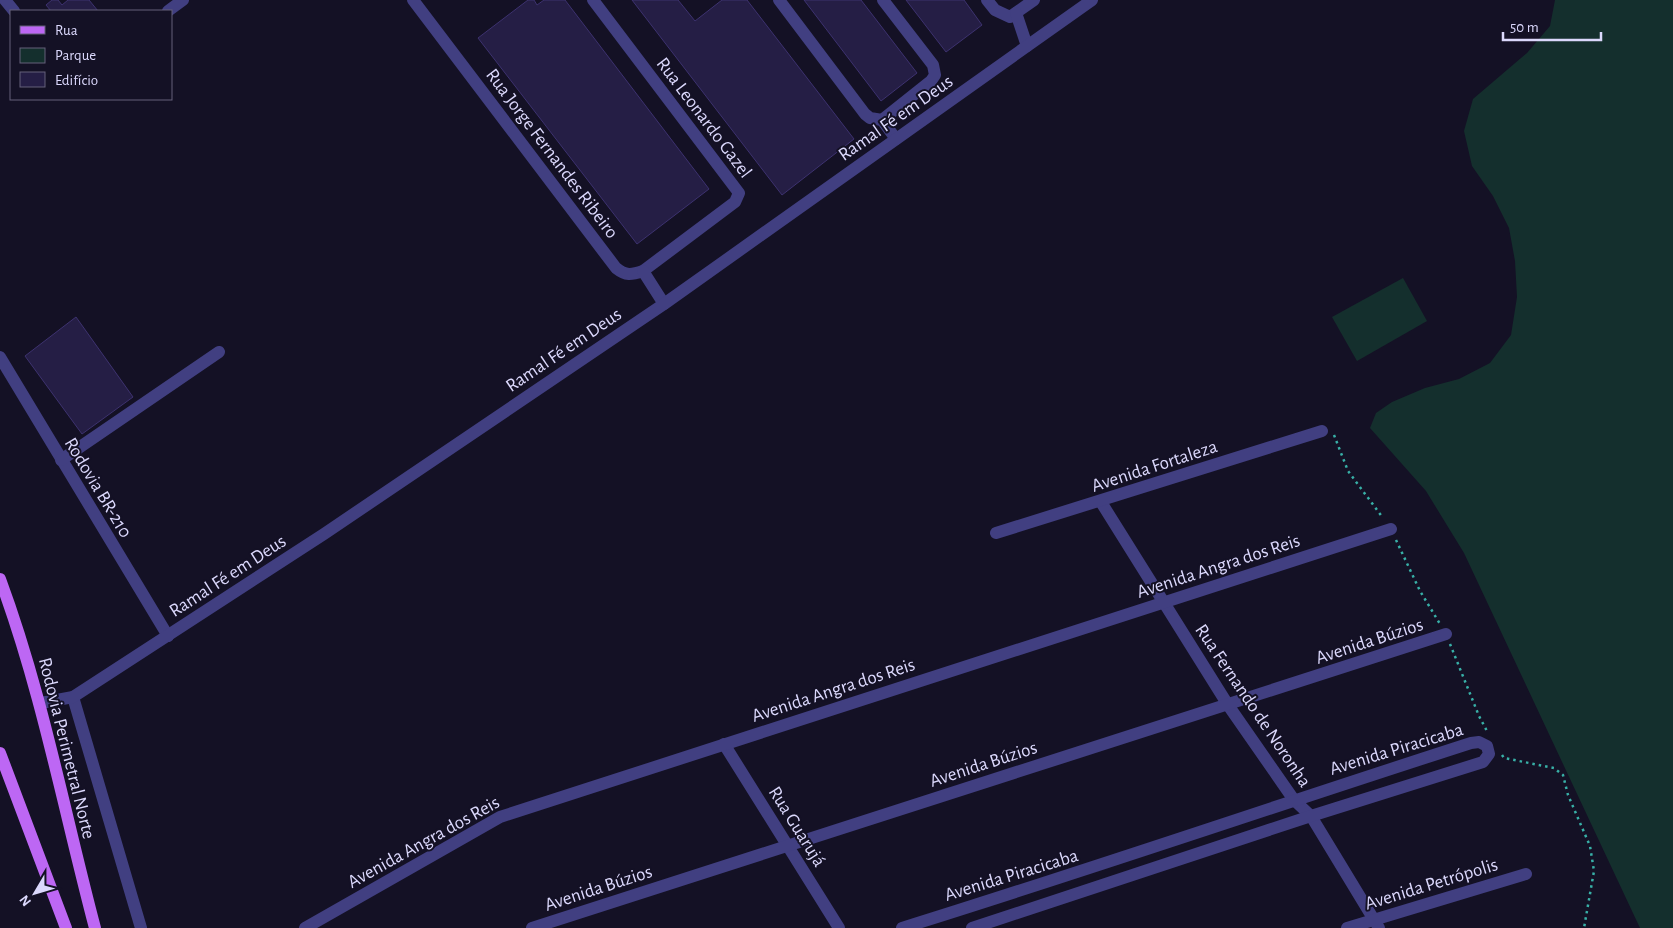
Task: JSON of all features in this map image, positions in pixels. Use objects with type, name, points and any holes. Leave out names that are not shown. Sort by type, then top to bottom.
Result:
[{"type":"main road","name":"Rodovia Perimetral Norte","points":[[0,579],[41,703],[95,928]]},
{"type":"main road","points":[[0,753],[66,928]]},
{"type":"street","points":[[5,0],[13,10]]},
{"type":"street","points":[[169,10],[183,0]]},
{"type":"street","name":"Rua Jorge Fernandes Ribeiro","points":[[413,0],[616,268],[625,274],[632,275],[643,270]]},
{"type":"street","name":"Rua Leonardo Gazel","points":[[593,0],[739,193],[736,202],[643,270]]},
{"type":"street","points":[[779,0],[866,114],[870,118],[882,120],[896,139]]},
{"type":"street","points":[[882,120],[932,81],[935,75],[934,69],[883,0]]},
{"type":"street","points":[[987,0],[1002,16],[1010,18],[1034,0]]},
{"type":"street","name":"Ramal Fé em Deus","points":[[41,703],[73,698],[324,534],[664,304],[1092,0]]},
{"type":"street","points":[[1016,13],[1027,46]]},
{"type":"street","points":[[643,270],[664,304]]},
{"type":"street","points":[[61,460],[219,352]]},
{"type":"street","name":"Rodovia BR-210","points":[[0,357],[168,636]]},
{"type":"street","name":"Avenida Fortaleza","points":[[996,533],[1101,502],[1322,431]]},
{"type":"street","name":"Rua Fernando de Noronha","points":[[1101,502],[1228,705],[1294,800],[1311,816],[1376,924]]},
{"type":"street","name":"Avenida Angra dos Reis","points":[[307,928],[500,817],[1391,529]]},
{"type":"street","name":"Avenida Búzios","points":[[532,928],[1446,634]]},
{"type":"street","points":[[73,698],[141,928]]},
{"type":"street","name":"Avenida Piracicaba","points":[[902,928],[1069,877],[1294,800],[1471,743],[1479,742],[1487,746],[1489,754],[1483,762],[1311,816],[972,928]]},
{"type":"street","name":"Rua Guarujá","points":[[724,744],[839,928]]},
{"type":"street","name":"Avenida Petrópolis","points":[[1347,928],[1376,924],[1526,874]]},
{"type":"path","points":[[1322,431],[1333,433],[1348,471],[1391,529],[1420,590],[1446,634],[1479,716],[1490,736]]},
{"type":"path","points":[[1499,750],[1504,758],[1554,768],[1563,775],[1568,795],[1590,846],[1594,871],[1584,928]]},
{"type":"green space","points":[[1555,0],[1673,0],[1673,928],[1640,928],[1464,553],[1426,491],[1370,428],[1376,413],[1392,402],[1425,388],[1459,379],[1490,363],[1511,335],[1517,297],[1515,261],[1509,228],[1493,196],[1472,166],[1464,131],[1473,99],[1527,53],[1550,26]]},
{"type":"green space","points":[[1403,278],[1427,321],[1357,361],[1332,317]]},
{"type":"building","points":[[52,0],[58,0],[62,5],[68,0],[89,0],[97,10],[50,10],[46,5]]},
{"type":"building","points":[[528,0],[534,0],[537,5],[544,0],[565,0],[709,189],[637,244],[478,38]]},
{"type":"building","points":[[632,0],[678,0],[695,21],[722,0],[747,0],[854,139],[782,195]]},
{"type":"building","points":[[804,0],[861,0],[917,73],[881,101]]},
{"type":"building","points":[[906,0],[964,0],[982,25],[946,52]]},
{"type":"building","points":[[76,317],[133,397],[82,434],[25,356]]}]
